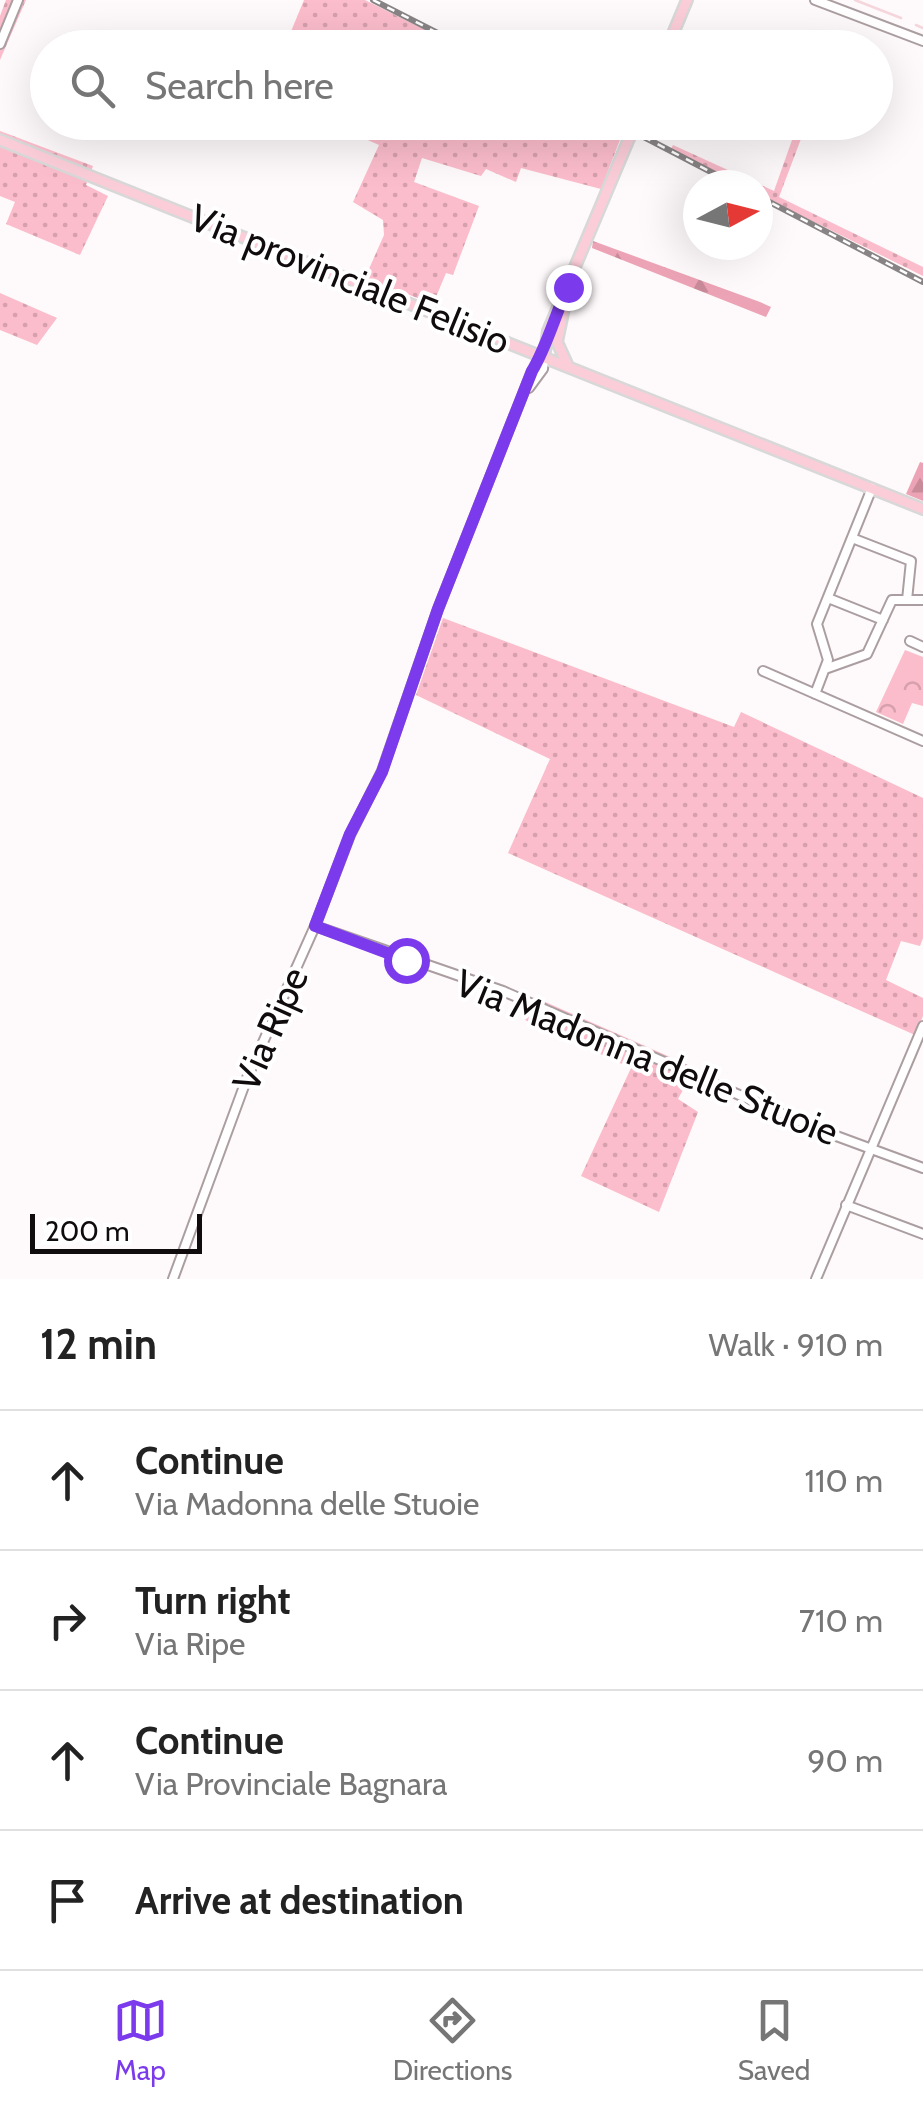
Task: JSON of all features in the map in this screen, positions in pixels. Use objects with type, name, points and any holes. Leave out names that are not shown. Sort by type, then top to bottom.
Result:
[{"type":"main road","points":[[674,30],[686,0]]},
{"type":"main road","name":"Via provinciale Felisio","points":[[0,140],[923,509]]},
{"type":"main road","points":[[544,358],[548,331],[629,140]]},
{"type":"main road","points":[[544,358],[558,342],[568,287]]},
{"type":"main road","points":[[527,350],[548,331]]},
{"type":"main road","points":[[558,342],[566,363],[587,375]]},
{"type":"street","points":[[0,44],[18,0]]},
{"type":"street","points":[[815,0],[923,40]]},
{"type":"street","name":"Via Ripe","points":[[172,1279],[246,1078],[315,926],[350,834],[382,772],[438,609],[532,371],[544,358]]},
{"type":"street","points":[[816,694],[828,660],[817,624],[872,488]]},
{"type":"street","points":[[852,538],[911,562],[907,600]]},
{"type":"street","points":[[828,598],[883,620]]},
{"type":"street","points":[[824,669],[867,654],[892,600],[923,600]]},
{"type":"street","points":[[910,642],[923,646]]},
{"type":"street","points":[[762,671],[923,741]]},
{"type":"street","name":"Via Madonna delle Stuoie","points":[[315,926],[504,992],[923,1168]]},
{"type":"street","points":[[816,1279],[923,1026]]},
{"type":"street","points":[[846,1204],[923,1234]]},
{"type":"green space","points":[[6,0],[26,0],[0,60],[0,16]]},
{"type":"green space","points":[[304,0],[365,0],[426,30],[292,30]]},
{"type":"green space","points":[[0,131],[93,166],[86,185],[108,196],[80,255],[6,224],[15,202],[0,196]]},
{"type":"green space","points":[[368,140],[620,140],[601,189],[521,168],[516,182],[486,169],[481,176],[422,158],[414,182],[479,206],[453,275],[446,273],[433,304],[365,278],[384,235],[383,220],[353,202],[379,145]]},
{"type":"green space","points":[[792,140],[801,140],[779,197],[923,267],[923,276],[773,201],[773,191]]},
{"type":"green space","points":[[673,145],[728,170],[711,170],[671,149]]},
{"type":"green space","points":[[593,241],[771,307],[766,317],[592,248]]},
{"type":"green space","points":[[0,293],[57,318],[37,345],[0,330]]},
{"type":"green space","points":[[920,462],[923,463],[923,501],[906,494]]},
{"type":"green space","points":[[443,618],[734,727],[741,712],[923,798],[923,938],[920,946],[901,941],[886,980],[923,998],[923,1016],[915,1035],[508,853],[550,759],[416,695]]},
{"type":"green space","points":[[905,650],[923,657],[923,706],[912,703],[903,724],[876,712]]},
{"type":"green space","points":[[534,997],[695,1068],[678,1099],[698,1112],[659,1212],[581,1176],[631,1068],[525,1020]]},
{"type":"waterway","points":[[855,0],[901,18]]},
{"type":"waterway","points":[[916,25],[923,28]]},
{"type":"railway","points":[[373,0],[432,30]]},
{"type":"railway","points":[[650,140],[707,170]]},
{"type":"railway","points":[[773,204],[923,282]]},
{"type":"route","points":[[406,960],[315,926],[350,834],[382,772],[438,609],[489,490],[532,371],[544,358],[548,331],[568,287]]}]
